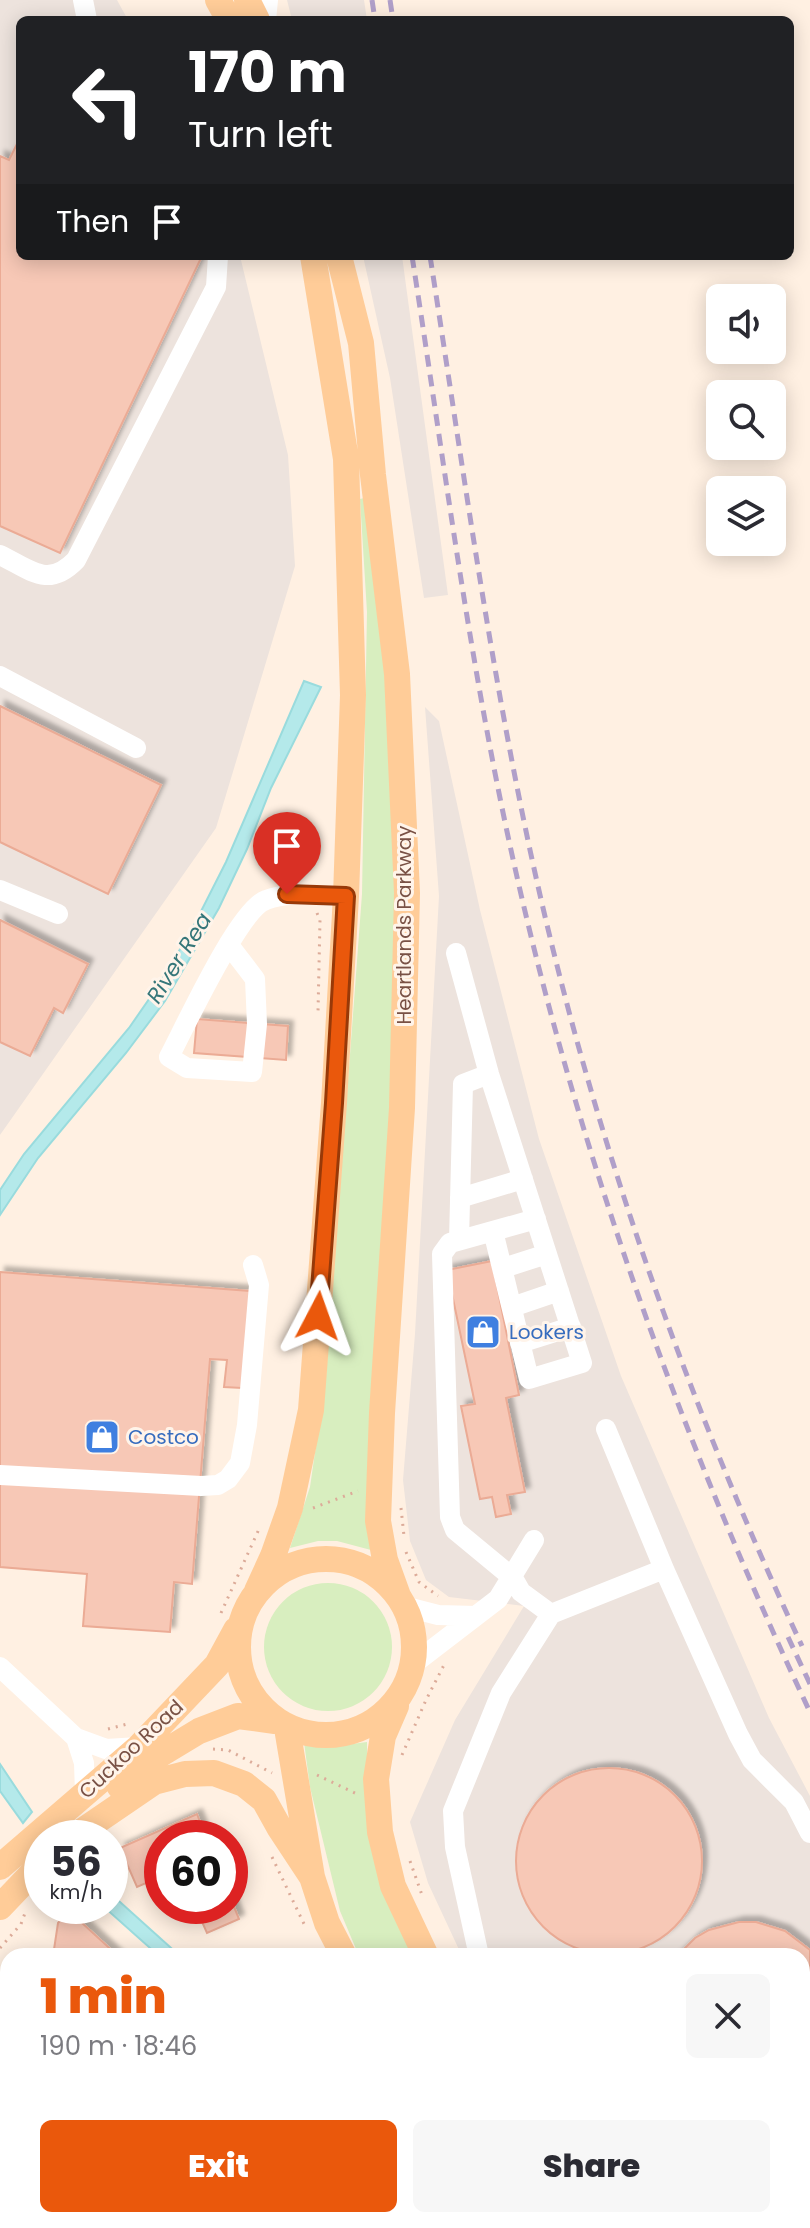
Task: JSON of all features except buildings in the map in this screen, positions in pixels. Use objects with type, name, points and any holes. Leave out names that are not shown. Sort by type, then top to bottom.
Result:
[{"type":"main road","points":[[257,1591],[290,1508],[311,1410],[334,1103],[339,896],[353,695],[346,459],[314,260]]},
{"type":"main road","name":"Heartlands Parkway","points":[[340,260],[361,343],[397,674],[407,893],[402,1108],[378,1521],[385,1560],[400,1601]]},
{"type":"main road","points":[[409,1675],[388,1711],[365,1727],[335,1736],[281,1724],[258,1705],[243,1681],[232,1614],[272,1577],[293,1565],[329,1559],[356,1564],[379,1576],[400,1601],[413,1630],[414,1658],[409,1675],[383,1736],[376,1779],[379,1821],[393,1886],[422,1948]]},
{"type":"main road","name":"Cuckoo Road","points":[[0,1867],[139,1747],[217,1665],[232,1614]]},
{"type":"main road","name":"Cuckoo Road","points":[[87,1820],[121,1785],[156,1757],[199,1731],[238,1716],[281,1724]]},
{"type":"main road","points":[[281,1724],[312,1877],[327,1923],[340,1948]]},
{"type":"main road","points":[[97,1820],[154,1782],[185,1774],[214,1773],[244,1784],[264,1800],[312,1877]]},
{"type":"main road","points":[[0,1907],[24,1880]]},
{"type":"lane","points":[[0,555],[42,575],[56,576],[76,560],[216,287],[218,260]]},
{"type":"lane","points":[[0,676],[136,748]]},
{"type":"lane","points":[[0,890],[58,914]]},
{"type":"lane","points":[[229,945],[255,979],[257,1024],[252,1072],[187,1068],[169,1057],[239,926],[261,901],[287,894],[339,896]]},
{"type":"lane","points":[[456,953],[489,1074],[582,1363],[529,1379],[493,1231]]},
{"type":"lane","points":[[459,1240],[463,1084],[489,1074]]},
{"type":"lane","points":[[460,1198],[523,1179]]},
{"type":"lane","points":[[536,1219],[450,1243],[442,1254],[450,1517],[455,1530],[513,1578],[521,1592],[551,1614]]},
{"type":"lane","points":[[503,1268],[547,1254]]},
{"type":"lane","points":[[0,1475],[201,1486],[218,1485],[228,1479],[240,1463],[247,1425],[259,1285],[253,1265]]},
{"type":"lane","points":[[512,1307],[559,1291]]},
{"type":"lane","points":[[520,1343],[571,1327]]},
{"type":"lane","points":[[606,1429],[738,1734],[752,1760],[794,1802],[810,1833]]},
{"type":"lane","points":[[409,1675],[442,1643],[498,1599],[534,1540]]},
{"type":"lane","points":[[477,1948],[455,1847],[453,1811],[501,1693],[551,1614],[664,1569]]},
{"type":"lane","points":[[400,1601],[438,1615],[476,1616]]},
{"type":"lane","points":[[0,1667],[76,1738],[106,1749],[139,1747]]},
{"type":"lane","points":[[76,1738],[84,1763],[85,1793]]},
{"type":"path","points":[[320,1022],[316,1006],[320,920],[316,914],[339,896]]},
{"type":"path","points":[[290,1508],[305,1511],[366,1488],[379,1488]]},
{"type":"path","points":[[400,1506],[404,1535]]},
{"type":"path","points":[[232,1614],[259,1528]]},
{"type":"path","points":[[405,1550],[419,1582],[437,1595],[440,1602],[438,1615]]},
{"type":"path","points":[[402,1756],[426,1700],[446,1664],[442,1643]]},
{"type":"path","points":[[269,1852],[306,1928]]},
{"type":"path","points":[[409,1859],[423,1898]]},
{"type":"path","points":[[0,1948],[21,1924],[24,1915]]},
{"type":"shaded area","points":[[0,0],[117,0],[126,16],[16,16],[16,260],[241,260],[288,455],[295,566],[216,828],[0,1135]]},
{"type":"shaded area","points":[[287,0],[364,0],[366,16],[291,16]]},
{"type":"shaded area","points":[[364,260],[403,260],[448,595],[424,598],[390,378]]},
{"type":"shaded area","points":[[425,707],[439,721],[480,910],[539,1139],[621,1376],[769,1718],[810,1796],[810,1948],[458,1948],[428,1883],[410,1822],[455,1720],[524,1606],[449,1597],[426,1580],[410,1541],[403,1480],[415,1334],[439,896]]},
{"type":"green space","points":[[364,498],[384,661],[399,898],[371,1550],[337,1541],[318,1541],[290,1548],[310,1487],[326,1376],[362,894],[367,612],[360,499]]},
{"type":"green space","points":[[328,1583],[353,1588],[373,1602],[387,1622],[392,1647],[387,1672],[373,1692],[353,1706],[328,1711],[303,1706],[283,1692],[269,1672],[264,1647],[269,1622],[283,1602],[303,1588]]},
{"type":"green space","points":[[304,1742],[336,1746],[367,1742],[368,1816],[409,1948],[356,1948],[340,1911],[310,1787]]},
{"type":"water","name":"River Rea","points":[[304,681],[321,687],[271,788],[219,908],[165,1001],[38,1158],[0,1215],[0,1190],[24,1154],[129,1028],[191,931],[226,862]]},
{"type":"water","points":[[0,1764],[32,1812],[23,1823],[0,1791]]},
{"type":"water","points":[[128,1909],[171,1948],[150,1948],[123,1924],[128,1924]]},
{"type":"railway","points":[[372,0],[374,16]]},
{"type":"railway","points":[[390,0],[392,16]]},
{"type":"railway","points":[[413,260],[469,628],[496,776],[537,961],[567,1071],[600,1181],[675,1397],[762,1608],[810,1712]]},
{"type":"railway","points":[[431,260],[476,554],[515,776],[554,952],[581,1054],[611,1155],[679,1355],[802,1646]]},
{"type":"railway","points":[[788,1637],[810,1684]]},
{"type":"place","name":"Lookers","points":[[483,1332]]},
{"type":"place","name":"Costco","points":[[102,1437]]},
{"type":"route","points":[[287,894],[346,896],[318,1316]]}]
